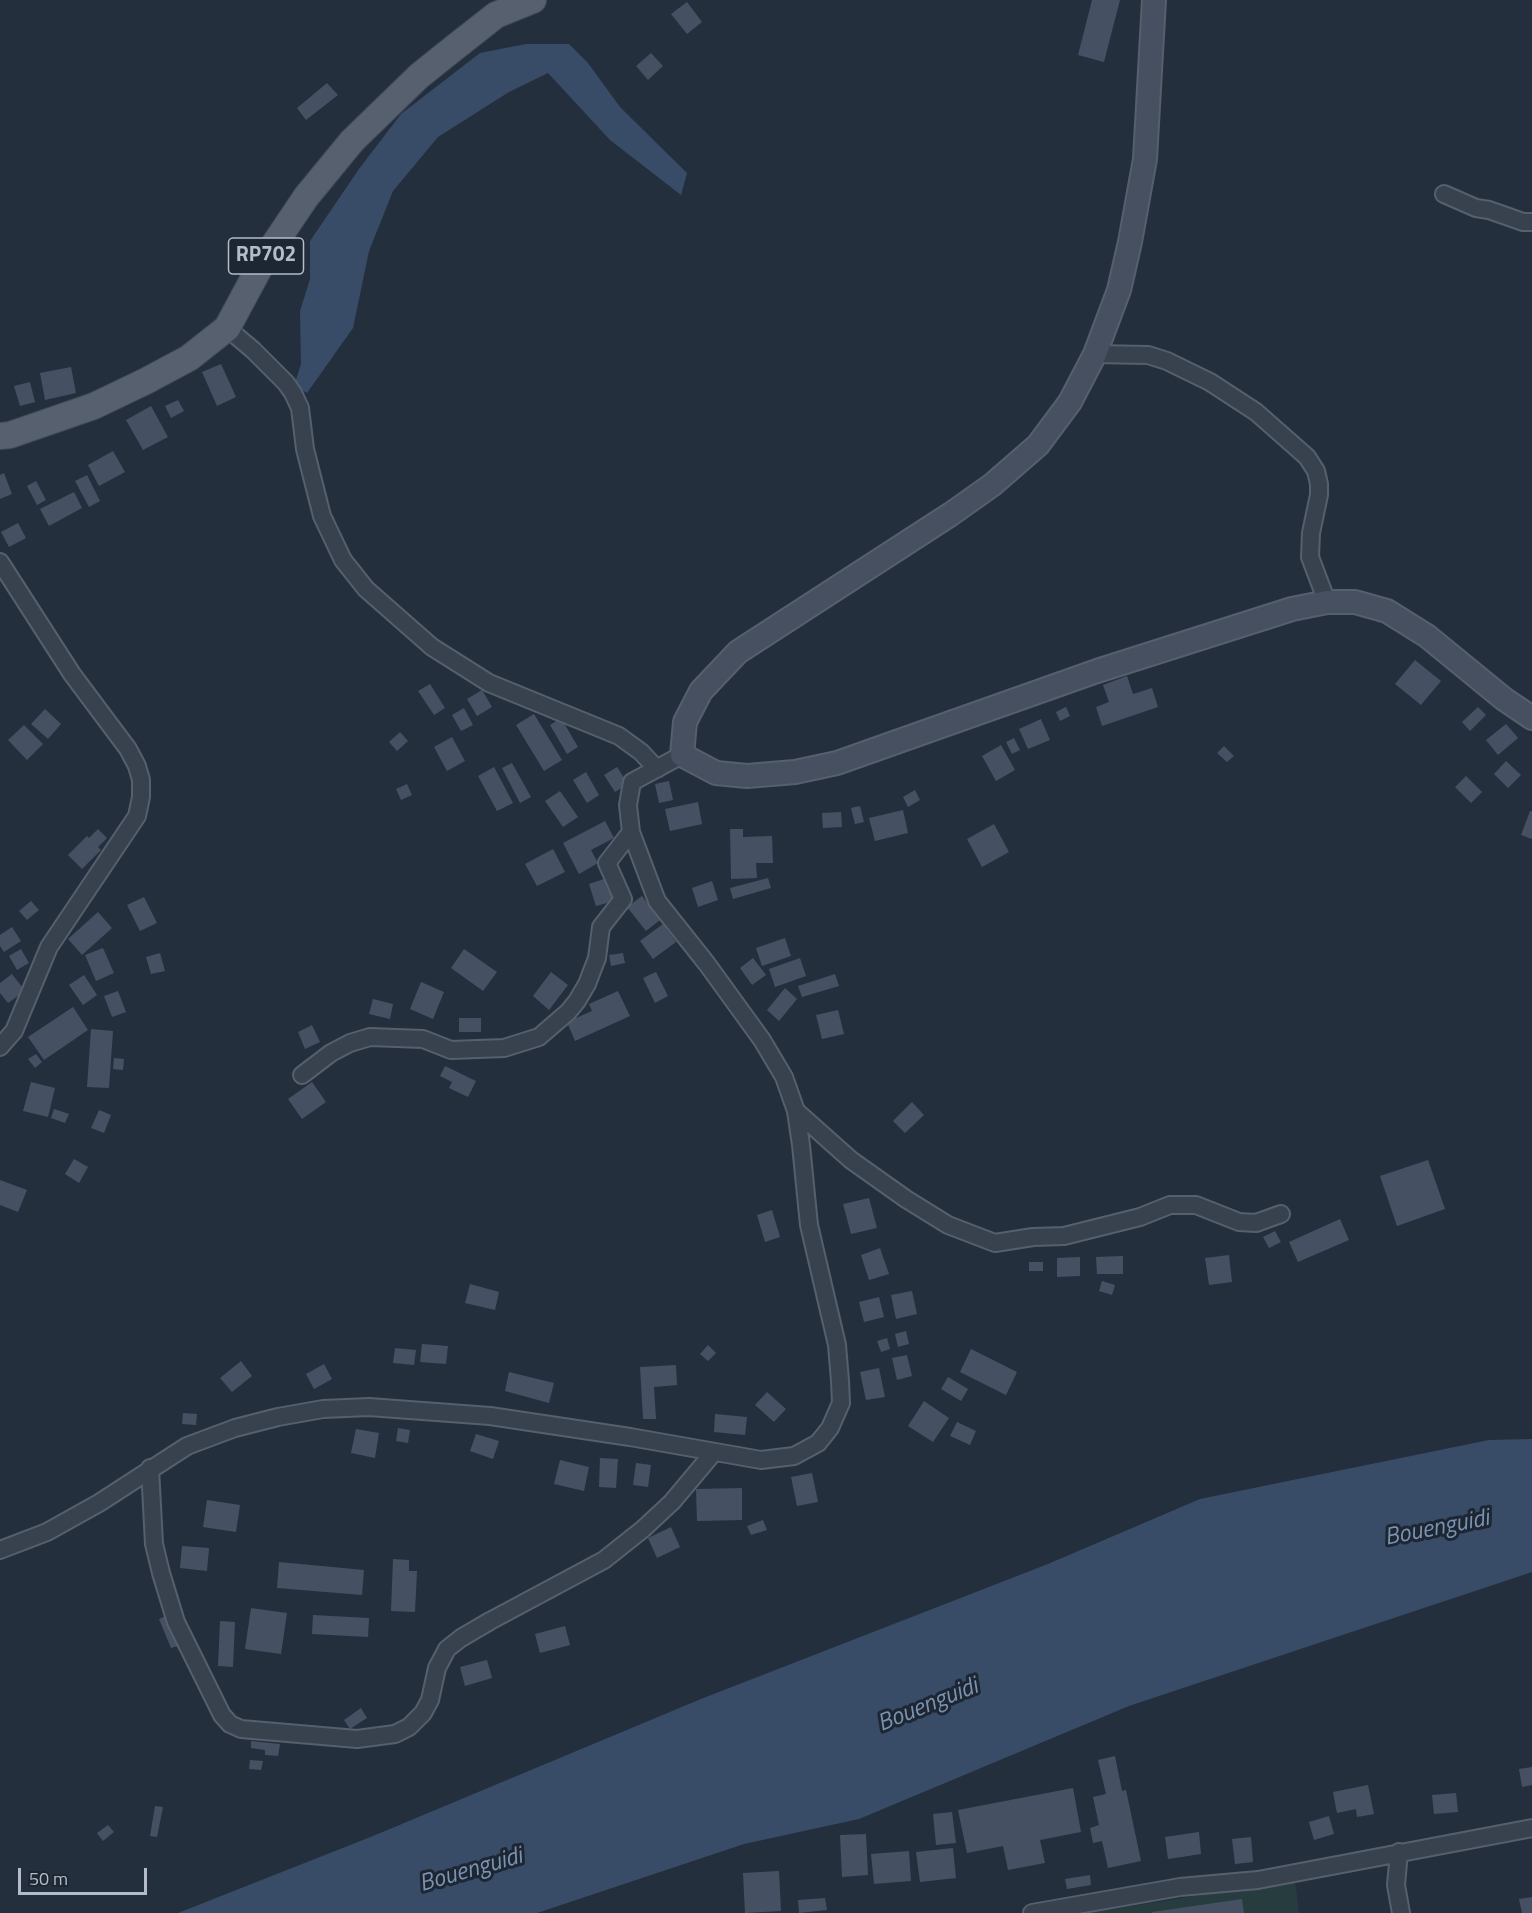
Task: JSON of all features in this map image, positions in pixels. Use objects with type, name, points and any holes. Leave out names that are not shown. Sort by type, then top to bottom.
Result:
[{"type":"main road","points":[[1154,0],[1145,159],[1130,242],[1119,290],[1095,354],[1070,402],[1038,445],[992,485],[923,533],[738,652],[701,691],[685,722],[682,755],[716,773],[747,776],[795,771],[837,763],[1108,668],[1292,609],[1327,602],[1355,602],[1387,611],[1427,636],[1504,699],[1532,718]]},
{"type":"main road","name":"RP702","points":[[0,436],[10,435],[94,405],[136,386],[189,358],[227,328],[263,261],[306,197],[352,141],[420,76],[454,48],[496,15],[525,1]]},
{"type":"street","points":[[1443,194],[1476,208],[1490,210],[1523,222],[1532,222]]},
{"type":"street","points":[[227,328],[286,383],[300,408],[305,449],[322,516],[343,560],[366,589],[432,647],[489,683],[619,736],[641,752],[657,769]]},
{"type":"street","points":[[1095,354],[1148,355],[1184,369],[1210,382],[1248,407],[1307,458],[1316,471],[1319,484],[1311,533],[1310,557],[1327,602]]},
{"type":"street","points":[[0,562],[72,674],[128,749],[141,780],[141,797],[137,816],[49,947],[14,1031],[0,1047]]},
{"type":"street","points":[[0,1550],[46,1532],[99,1503],[187,1446],[235,1428],[323,1409],[369,1407],[490,1416],[760,1461],[794,1456],[818,1443],[830,1428],[841,1403],[837,1345],[809,1225],[796,1111],[784,1077],[762,1040],[707,964],[657,901],[631,832],[628,805],[632,782],[682,755]]},
{"type":"street","points":[[302,1075],[331,1053],[350,1043],[370,1037],[423,1039],[451,1050],[504,1048],[539,1037],[568,1012],[587,984],[597,958],[601,927],[623,899],[607,863],[631,832]]},
{"type":"street","points":[[796,1111],[851,1160],[906,1199],[948,1225],[996,1243],[1033,1237],[1065,1236],[1140,1217],[1170,1205],[1196,1205],[1239,1221],[1256,1223],[1281,1214]]},
{"type":"street","points":[[150,1468],[154,1544],[161,1573],[176,1622],[222,1715],[230,1724],[241,1729],[357,1739],[395,1734],[409,1727],[423,1713],[430,1700],[437,1668],[447,1649],[460,1638],[604,1560],[672,1502],[714,1452]]},
{"type":"street","points":[[1032,1913],[1180,1887],[1258,1880],[1532,1828]]},
{"type":"street","points":[[1399,1852],[1396,1885],[1401,1913]]},
{"type":"green space","points":[[1295,1880],[1299,1913],[1088,1913]]},
{"type":"water","points":[[526,44],[569,44],[588,63],[620,107],[687,173],[681,195],[610,140],[548,73],[509,92],[438,137],[393,191],[369,251],[353,328],[307,393],[294,386],[301,364],[300,311],[310,279],[310,241],[359,169],[401,114],[480,53]]},
{"type":"water","name":"Bouenguidi","points":[[1532,1439],[1532,1572],[1129,1706],[859,1819],[744,1844],[537,1913],[178,1913],[373,1836],[701,1699],[1048,1564],[1200,1499],[1489,1440]]},
{"type":"building","points":[[1092,0],[1120,0],[1104,62],[1078,55]]},
{"type":"building","points":[[687,2],[702,22],[687,34],[671,14]]},
{"type":"building","points":[[651,53],[663,66],[648,80],[636,66]]},
{"type":"building","points":[[327,83],[338,95],[306,120],[297,108]]},
{"type":"building","points":[[221,364],[236,397],[217,406],[202,372]]},
{"type":"building","points":[[71,367],[76,393],[45,400],[40,373]]},
{"type":"building","points":[[30,382],[35,402],[20,406],[14,386]]},
{"type":"building","points":[[178,400],[184,411],[171,418],[165,406]]},
{"type":"building","points":[[151,406],[168,437],[143,450],[126,420]]},
{"type":"building","points":[[113,451],[125,472],[99,486],[88,465]]},
{"type":"building","points":[[4,473],[12,494],[0,499],[0,475]]},
{"type":"building","points":[[87,475],[100,501],[89,507],[75,481]]},
{"type":"building","points":[[36,481],[46,500],[37,505],[27,486]]},
{"type":"building","points":[[74,492],[82,508],[49,526],[40,509]]},
{"type":"building","points":[[18,523],[26,538],[9,547],[1,532]]},
{"type":"building","points":[[1415,660],[1441,681],[1421,705],[1395,684]]},
{"type":"building","points":[[1127,676],[1133,694],[1152,688],[1158,707],[1102,726],[1096,707],[1109,702],[1103,685]]},
{"type":"building","points":[[430,684],[445,708],[434,715],[418,691]]},
{"type":"building","points":[[482,690],[492,707],[477,716],[467,699]]},
{"type":"building","points":[[1066,707],[1070,716],[1060,721],[1056,712]]},
{"type":"building","points":[[1478,707],[1486,715],[1470,731],[1462,722]]},
{"type":"building","points":[[464,708],[473,725],[461,731],[452,715]]},
{"type":"building","points":[[45,709],[61,724],[48,739],[31,724]]},
{"type":"building","points":[[534,714],[562,760],[544,771],[516,725]]},
{"type":"building","points":[[561,718],[578,747],[567,754],[550,725]]},
{"type":"building","points":[[1041,719],[1050,740],[1028,749],[1019,729]]},
{"type":"building","points":[[1506,724],[1518,738],[1498,755],[1486,740]]},
{"type":"building","points":[[24,725],[43,744],[27,760],[8,740]]},
{"type":"building","points":[[400,732],[408,741],[397,751],[389,742]]},
{"type":"building","points":[[452,737],[465,761],[447,771],[434,747]]},
{"type":"building","points":[[1014,738],[1020,750],[1012,754],[1006,742]]},
{"type":"building","points":[[1001,745],[1015,770],[996,781],[982,756]]},
{"type":"building","points":[[1224,746],[1234,756],[1227,762],[1217,753]]},
{"type":"building","points":[[1506,761],[1521,775],[1508,788],[1494,774]]},
{"type":"building","points":[[512,763],[531,797],[520,803],[502,768]]},
{"type":"building","points":[[494,767],[513,803],[497,811],[478,776]]},
{"type":"building","points":[[617,767],[628,784],[615,792],[604,775]]},
{"type":"building","points":[[586,772],[599,795],[587,803],[573,780]]},
{"type":"building","points":[[1466,776],[1482,792],[1471,803],[1455,787]]},
{"type":"building","points":[[669,781],[673,800],[659,803],[655,784]]},
{"type":"building","points":[[407,784],[412,795],[401,800],[396,789]]},
{"type":"building","points":[[915,790],[920,800],[908,807],[903,797]]},
{"type":"building","points":[[560,791],[578,817],[563,827],[545,801]]},
{"type":"building","points":[[698,802],[702,824],[670,831],[665,809]]},
{"type":"building","points":[[860,806],[864,822],[855,824],[851,808]]},
{"type":"building","points":[[903,810],[908,833],[875,841],[869,818]]},
{"type":"building","points":[[1530,811],[1532,811],[1532,839],[1521,835]]},
{"type":"building","points":[[841,812],[842,827],[823,828],[822,813]]},
{"type":"building","points":[[605,821],[614,838],[591,850],[598,863],[579,874],[563,843]]},
{"type":"building","points":[[994,824],[1009,852],[982,867],[967,839]]},
{"type":"building","points":[[98,829],[107,838],[98,847],[101,850],[82,869],[68,855],[87,836],[89,838]]},
{"type":"building","points":[[730,829],[743,829],[743,837],[772,836],[773,863],[756,863],[757,878],[731,879]]},
{"type":"building","points":[[553,849],[565,872],[537,886],[525,864]]},
{"type":"building","points":[[607,878],[614,901],[596,906],[589,884]]},
{"type":"building","points":[[768,878],[771,888],[733,899],[730,888]]},
{"type":"building","points":[[712,881],[718,900],[698,907],[692,888]]},
{"type":"building","points":[[642,896],[660,920],[646,931],[627,907]]},
{"type":"building","points":[[144,897],[157,923],[140,931],[127,905]]},
{"type":"building","points":[[31,901],[39,910],[27,920],[19,911]]},
{"type":"building","points":[[98,912],[112,928],[82,955],[68,939]]},
{"type":"building","points":[[663,924],[676,942],[653,959],[640,941]]},
{"type":"building","points":[[12,927],[21,941],[4,952],[0,946],[0,935]]},
{"type":"building","points":[[785,938],[791,956],[762,966],[756,948]]},
{"type":"building","points":[[103,948],[114,973],[96,981],[85,955]]},
{"type":"building","points":[[21,949],[29,963],[17,970],[9,956]]},
{"type":"building","points":[[464,949],[497,972],[483,991],[451,968]]},
{"type":"building","points":[[160,953],[165,971],[151,974],[146,957]]},
{"type":"building","points":[[623,953],[625,963],[611,966],[609,955]]},
{"type":"building","points":[[753,958],[766,975],[752,985],[740,968]]},
{"type":"building","points":[[800,958],[806,976],[775,987],[769,969]]},
{"type":"building","points":[[551,972],[568,985],[549,1010],[533,996]]},
{"type":"building","points":[[656,972],[668,996],[655,1003],[643,978]]},
{"type":"building","points":[[12,974],[25,991],[8,1003],[0,993],[0,983]]},
{"type":"building","points":[[835,974],[839,986],[802,997],[798,986]]},
{"type":"building","points":[[84,975],[97,995],[83,1005],[69,985]]},
{"type":"building","points":[[421,982],[444,992],[433,1019],[410,1009]]},
{"type":"building","points":[[785,988],[797,999],[779,1021],[767,1010]]},
{"type":"building","points":[[118,991],[126,1012],[112,1017],[104,996]]},
{"type":"building","points":[[618,991],[630,1016],[575,1041],[567,1022],[592,1011],[589,1004]]},
{"type":"building","points":[[373,999],[393,1004],[390,1019],[369,1014]]},
{"type":"building","points":[[73,1007],[88,1030],[44,1060],[28,1037]]},
{"type":"building","points":[[838,1010],[844,1034],[822,1039],[816,1015]]},
{"type":"building","points":[[459,1018],[481,1018],[481,1032],[459,1032]]},
{"type":"building","points":[[312,1025],[320,1042],[305,1049],[298,1032]]},
{"type":"building","points":[[91,1029],[113,1031],[109,1088],[87,1087]]},
{"type":"building","points":[[36,1054],[42,1062],[35,1068],[28,1059]]},
{"type":"building","points":[[114,1058],[124,1059],[123,1070],[113,1069]]},
{"type":"building","points":[[445,1066],[476,1081],[468,1097],[449,1088],[452,1082],[440,1076]]},
{"type":"building","points":[[31,1082],[55,1088],[48,1117],[23,1111]]},
{"type":"building","points":[[312,1082],[326,1102],[302,1119],[288,1099]]},
{"type":"building","points":[[912,1102],[924,1115],[905,1133],[893,1121]]},
{"type":"building","points":[[54,1109],[69,1114],[65,1123],[51,1118]]},
{"type":"building","points":[[99,1110],[111,1115],[104,1133],[91,1128]]},
{"type":"building","points":[[74,1159],[88,1167],[79,1183],[65,1174]]},
{"type":"building","points":[[1428,1160],[1445,1209],[1397,1226],[1380,1176]]},
{"type":"building","points":[[0,1180],[27,1190],[18,1212],[0,1205]]},
{"type":"building","points":[[869,1198],[877,1228],[851,1234],[843,1204]]},
{"type":"building","points":[[772,1210],[780,1237],[765,1242],[757,1215]]},
{"type":"building","points":[[1340,1219],[1349,1240],[1298,1262],[1289,1242]]},
{"type":"building","points":[[1275,1231],[1281,1242],[1269,1248],[1263,1237]]},
{"type":"building","points":[[880,1248],[889,1274],[869,1280],[861,1255]]},
{"type":"building","points":[[1229,1255],[1232,1282],[1209,1285],[1205,1258]]},
{"type":"building","points":[[1123,1256],[1123,1274],[1097,1274],[1096,1257]]},
{"type":"building","points":[[1080,1257],[1080,1276],[1057,1277],[1057,1258]]},
{"type":"building","points":[[1029,1262],[1043,1262],[1043,1271],[1029,1271]]},
{"type":"building","points":[[1102,1281],[1115,1285],[1112,1295],[1099,1291]]},
{"type":"building","points":[[470,1284],[499,1292],[495,1310],[465,1303]]},
{"type":"building","points":[[912,1291],[917,1314],[896,1319],[891,1295]]},
{"type":"building","points":[[879,1297],[884,1317],[864,1322],[859,1302]]},
{"type":"building","points":[[906,1331],[909,1344],[898,1347],[895,1334]]},
{"type":"building","points":[[887,1338],[890,1349],[881,1352],[877,1341]]},
{"type":"building","points":[[422,1344],[448,1346],[446,1364],[420,1362]]},
{"type":"building","points":[[708,1345],[716,1353],[708,1361],[700,1354]]},
{"type":"building","points":[[395,1348],[416,1350],[414,1365],[393,1363]]},
{"type":"building","points":[[971,1349],[1017,1372],[1006,1395],[960,1372]]},
{"type":"building","points":[[907,1355],[912,1376],[897,1380],[892,1358]]},
{"type":"building","points":[[241,1361],[252,1376],[232,1392],[220,1378]]},
{"type":"building","points":[[324,1364],[332,1379],[314,1389],[306,1374]]},
{"type":"building","points":[[676,1365],[677,1385],[654,1387],[656,1419],[643,1419],[640,1367]]},
{"type":"building","points":[[879,1368],[885,1397],[866,1400],[860,1372]]},
{"type":"building","points":[[509,1372],[554,1383],[549,1403],[505,1391]]},
{"type":"building","points":[[948,1377],[968,1389],[961,1401],[941,1389]]},
{"type":"building","points":[[767,1392],[786,1409],[774,1422],[755,1405]]},
{"type":"building","points":[[924,1401],[949,1418],[933,1442],[908,1426]]},
{"type":"building","points":[[183,1413],[197,1414],[196,1425],[182,1424]]},
{"type":"building","points":[[715,1414],[747,1417],[745,1435],[714,1432]]},
{"type":"building","points":[[957,1422],[976,1431],[970,1445],[950,1436]]},
{"type":"building","points":[[398,1428],[410,1430],[408,1443],[396,1441]]},
{"type":"building","points":[[356,1429],[379,1433],[375,1458],[351,1453]]},
{"type":"building","points":[[476,1434],[499,1441],[493,1459],[470,1451]]},
{"type":"building","points":[[600,1458],[618,1459],[616,1488],[599,1487]]},
{"type":"building","points":[[560,1460],[589,1467],[584,1491],[554,1484]]},
{"type":"building","points":[[636,1463],[651,1465],[648,1487],[633,1485]]},
{"type":"building","points":[[812,1473],[818,1502],[797,1506],[791,1477]]},
{"type":"building","points":[[742,1488],[742,1520],[697,1521],[696,1489]]},
{"type":"building","points":[[207,1500],[240,1505],[236,1532],[203,1527]]},
{"type":"building","points":[[763,1520],[767,1530],[751,1535],[747,1526]]},
{"type":"building","points":[[671,1527],[680,1547],[657,1558],[648,1538]]},
{"type":"building","points":[[182,1546],[209,1548],[207,1571],[180,1568]]},
{"type":"building","points":[[393,1559],[409,1560],[409,1571],[417,1571],[415,1612],[391,1611]]},
{"type":"building","points":[[279,1562],[364,1570],[362,1595],[277,1588]]},
{"type":"building","points":[[251,1608],[287,1613],[281,1654],[245,1649]]},
{"type":"building","points":[[313,1615],[369,1618],[368,1637],[312,1634]]},
{"type":"building","points":[[166,1616],[178,1646],[171,1648],[159,1619]]},
{"type":"building","points":[[220,1621],[235,1622],[233,1667],[218,1666]]},
{"type":"building","points":[[565,1626],[570,1645],[540,1653],[535,1634]]},
{"type":"building","points":[[487,1660],[492,1678],[465,1686],[460,1667]]},
{"type":"building","points":[[361,1708],[367,1718],[350,1729],[344,1720]]},
{"type":"building","points":[[251,1741],[280,1744],[278,1756],[265,1755],[265,1750],[251,1748]]},
{"type":"building","points":[[1115,1756],[1122,1791],[1126,1790],[1141,1861],[1108,1868],[1102,1841],[1093,1843],[1090,1828],[1099,1825],[1093,1797],[1106,1794],[1098,1760]]},
{"type":"building","points":[[250,1760],[263,1761],[261,1770],[249,1769]]},
{"type":"building","points":[[1532,1767],[1532,1785],[1522,1787],[1519,1769]]},
{"type":"building","points":[[1368,1785],[1374,1814],[1357,1817],[1356,1809],[1337,1813],[1333,1792]]},
{"type":"building","points":[[1073,1788],[1081,1832],[1040,1840],[1045,1863],[1008,1870],[1003,1846],[967,1853],[958,1810]]},
{"type":"building","points":[[1456,1793],[1458,1812],[1434,1814],[1432,1795]]},
{"type":"building","points":[[155,1806],[163,1807],[157,1837],[150,1836]]},
{"type":"building","points":[[952,1812],[956,1843],[936,1845],[933,1814]]},
{"type":"building","points":[[1329,1816],[1334,1834],[1314,1840],[1309,1822]]},
{"type":"building","points":[[108,1825],[114,1832],[103,1841],[97,1833]]},
{"type":"building","points":[[1199,1832],[1201,1854],[1168,1859],[1165,1837]]},
{"type":"building","points":[[866,1834],[868,1875],[842,1877],[840,1835]]},
{"type":"building","points":[[1251,1837],[1253,1862],[1235,1864],[1232,1839]]},
{"type":"building","points":[[953,1848],[956,1878],[920,1882],[916,1852]]},
{"type":"building","points":[[909,1851],[911,1881],[874,1884],[871,1854]]},
{"type":"building","points":[[779,1871],[781,1911],[745,1913],[743,1873]]},
{"type":"building","points":[[1090,1875],[1091,1885],[1067,1889],[1065,1879]]},
{"type":"building","points":[[1532,1897],[1532,1913],[1522,1913],[1519,1899]]},
{"type":"building","points":[[825,1898],[827,1910],[799,1913],[798,1900]]},
{"type":"building","points":[[1242,1899],[1244,1913],[1152,1913],[1152,1912]]}]
